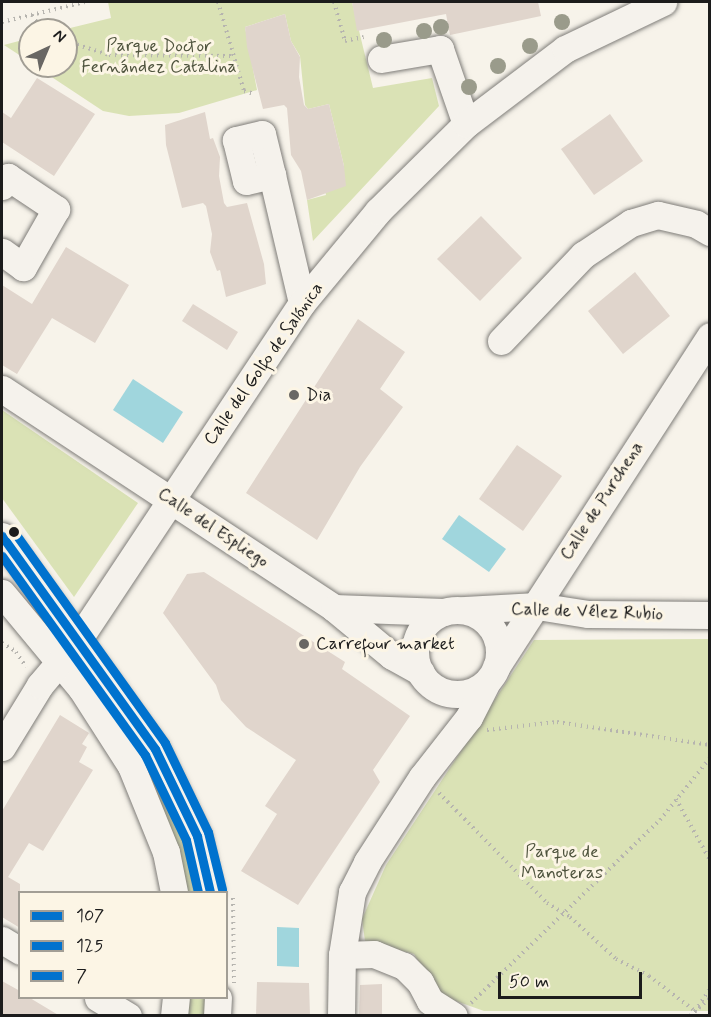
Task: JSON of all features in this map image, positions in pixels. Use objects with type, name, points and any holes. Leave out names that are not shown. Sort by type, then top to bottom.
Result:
[{"type":"street","name":"Calle del Golfo de Salónica","points":[[2,747],[59,662],[78,640],[302,303],[378,211],[466,124],[565,50],[618,12],[663,2]]},
{"type":"street","points":[[381,59],[440,49],[466,124]]},
{"type":"street","points":[[272,175],[302,303]]},
{"type":"street","points":[[2,186],[8,177],[56,209],[23,267],[2,252]]},
{"type":"street","points":[[501,341],[583,255],[631,223],[658,215],[696,224],[710,232]]},
{"type":"street","name":"Calle de Purchena","points":[[342,1016],[342,955],[352,892],[367,862],[422,777],[469,717],[492,675],[710,336]]},
{"type":"street","name":"Calle del Espliego","points":[[2,389],[334,608],[392,656],[428,680]]},
{"type":"street","points":[[2,536],[155,749],[197,836],[210,891]]},
{"type":"street","points":[[2,593],[59,662],[131,766],[166,852],[174,891]]},
{"type":"street","name":"Calle de Vélez Rubio","points":[[334,608],[454,611],[537,606],[588,614],[710,615]]},
{"type":"street","points":[[454,611],[478,616],[494,632],[499,652],[492,675],[462,693],[428,680],[415,655],[418,637],[428,621],[454,611]]},
{"type":"street","name":"Calle de Purchena","points":[[422,777],[444,735],[443,709],[428,680]]},
{"type":"street","points":[[2,940],[18,950]]},
{"type":"street","points":[[342,955],[374,954],[404,966],[420,982],[430,1000],[459,1013]]},
{"type":"street","points":[[100,999],[128,1016]]},
{"type":"street","points":[[174,1016],[176,999]]},
{"type":"street","points":[[218,999],[218,1016]]},
{"type":"path","points":[[2,22],[85,2]]},
{"type":"path","points":[[218,2],[243,91],[255,94]]},
{"type":"path","points":[[334,2],[345,42],[364,37]]},
{"type":"path","points":[[78,45],[109,55],[232,56]]},
{"type":"path","points":[[480,730],[556,722],[710,745]]},
{"type":"path","points":[[459,1013],[564,913],[676,800],[710,758]]},
{"type":"path","points":[[422,777],[547,903],[564,913],[616,959],[649,976],[695,1011]]},
{"type":"path","points":[[676,800],[710,860]]},
{"type":"path","points":[[695,1011],[710,989]]},
{"type":"path","points":[[690,1016],[710,998]]},
{"type":"green space","name":"Parque Doctor Fernández Catalina","points":[[108,2],[352,2],[373,88],[432,78],[439,106],[313,241],[307,200],[326,195],[325,190],[344,166],[329,104],[308,109],[305,105],[300,56],[291,41],[285,14],[245,27],[257,90],[179,113],[129,116],[103,111],[53,78],[78,78],[78,26],[111,18]]},
{"type":"green space","points":[[18,41],[18,54],[4,45]]},
{"type":"green space","points":[[2,410],[138,503],[74,597],[2,498]]},
{"type":"green space","name":"Parque de Manoteras","points":[[709,639],[709,1011],[484,1011],[439,995],[414,954],[365,941],[362,919],[386,865],[534,640]]},
{"type":"green space","points":[[98,685],[158,775],[193,861],[199,891],[183,891]]},
{"type":"green space","points":[[187,999],[208,999],[206,1015],[186,1016]]},
{"type":"water","points":[[133,379],[183,412],[163,443],[113,410]]},
{"type":"water","points":[[459,515],[506,549],[489,572],[442,539]]},
{"type":"water","points":[[277,927],[299,928],[299,967],[277,966]]},
{"type":"building","points":[[352,2],[538,2],[541,16],[450,35],[446,14],[357,31]]},
{"type":"building","points":[[285,14],[291,41],[300,57],[299,77],[304,105],[308,109],[329,104],[344,166],[346,186],[307,200],[301,171],[291,155],[287,108],[284,105],[263,109],[247,47],[245,27]]},
{"type":"building","points":[[37,78],[95,114],[54,176],[2,142],[2,112],[11,118]]},
{"type":"building","points":[[205,112],[210,139],[213,138],[220,157],[219,176],[224,203],[227,207],[247,203],[264,264],[266,284],[226,297],[220,270],[217,271],[210,252],[212,234],[206,206],[203,203],[182,208],[166,145],[165,125]]},
{"type":"building","points":[[610,114],[643,161],[594,195],[561,149]]},
{"type":"building","points":[[481,216],[522,258],[480,301],[437,259]]},
{"type":"building","points":[[66,247],[129,285],[95,343],[52,318],[17,374],[2,365],[2,285],[32,304]]},
{"type":"building","points":[[635,272],[670,316],[623,354],[588,311]]},
{"type":"building","points":[[193,304],[238,332],[227,350],[182,321]]},
{"type":"building","points":[[358,319],[405,352],[380,389],[403,407],[360,467],[317,540],[246,493]]},
{"type":"building","points":[[517,445],[562,476],[523,531],[479,499]]},
{"type":"building","points":[[204,572],[345,662],[342,669],[410,716],[373,770],[380,782],[298,905],[241,871],[277,814],[265,806],[296,760],[246,727],[221,700],[216,685],[163,613],[187,574]]},
{"type":"building","points":[[60,715],[89,733],[82,744],[87,747],[79,762],[93,770],[43,851],[29,843],[8,877],[20,884],[18,927],[2,917],[2,811]]},
{"type":"building","points":[[2,981],[18,990],[18,999],[32,999],[60,1016],[2,1016]]},
{"type":"building","points":[[257,982],[309,983],[310,1016],[256,1016]]},
{"type":"building","points":[[382,984],[382,1016],[359,1016],[360,985]]},
{"type":"transit line","name":"7","points":[[12,529],[165,743],[208,832],[222,889]]},
{"type":"transit line","name":"107","points":[[2,536],[155,749],[197,836],[210,891]]},
{"type":"transit line","name":"125","points":[[2,556],[145,755],[186,840],[198,891]]},
{"type":"place","name":"Dia","points":[[294,395]]},
{"type":"place","name":"Carrefour market","points":[[304,644]]}]
